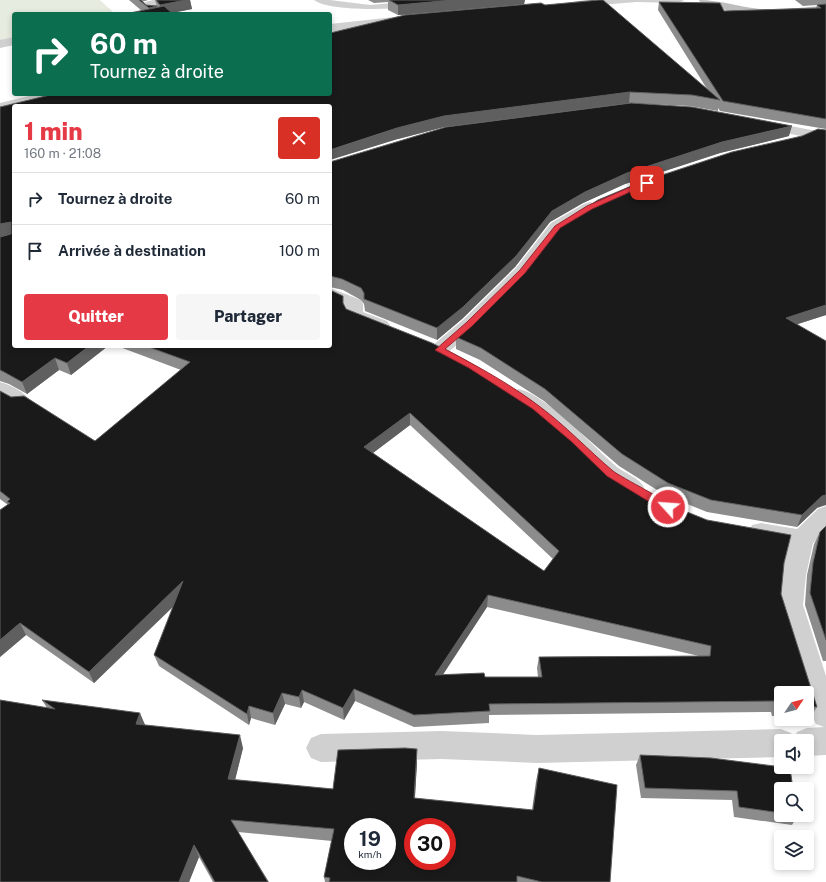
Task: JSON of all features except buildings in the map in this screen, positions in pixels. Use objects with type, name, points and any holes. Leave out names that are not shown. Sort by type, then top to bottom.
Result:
[{"type":"street","points":[[153,12],[146,5],[168,0]]},
{"type":"street","points":[[563,5],[632,0]]},
{"type":"street","points":[[639,0],[680,0]]},
{"type":"street","points":[[704,0],[721,0]]},
{"type":"street","points":[[704,0],[745,11],[775,12],[826,9]]},
{"type":"street","points":[[739,0],[775,12]]},
{"type":"street","points":[[332,28],[414,18]]},
{"type":"street","points":[[0,44],[12,41]]},
{"type":"street","points":[[12,104],[45,96]]},
{"type":"street","points":[[0,107],[12,104]]},
{"type":"street","points":[[748,122],[819,135]]},
{"type":"street","points":[[779,144],[819,135]]},
{"type":"street","points":[[439,350],[470,324],[522,272],[557,227],[604,201]]},
{"type":"street","points":[[332,294],[354,304],[354,315],[397,332]]},
{"type":"street","points":[[418,341],[459,360]]},
{"type":"street","points":[[504,387],[541,412],[576,440],[610,473],[650,498]]},
{"type":"street","points":[[0,389],[20,402]]},
{"type":"street","points":[[826,515],[802,539],[793,575],[790,605],[803,650],[826,714]]},
{"type":"street","points":[[741,529],[802,539]]},
{"type":"street","points":[[814,742],[826,741]]},
{"type":"street","points":[[321,748],[442,745],[537,749],[774,743]]},
{"type":"lane","points":[[318,0],[364,8],[390,8],[423,0]]},
{"type":"lane","points":[[390,8],[399,20]]},
{"type":"shaded area","points":[[0,0],[100,0],[113,12],[12,12],[12,40],[0,42]]},
{"type":"route","points":[[647,183],[632,188],[590,207],[557,227],[522,272],[470,324],[451,338],[439,350],[472,366],[536,407],[576,440],[610,473],[656,502],[668,507]]}]
